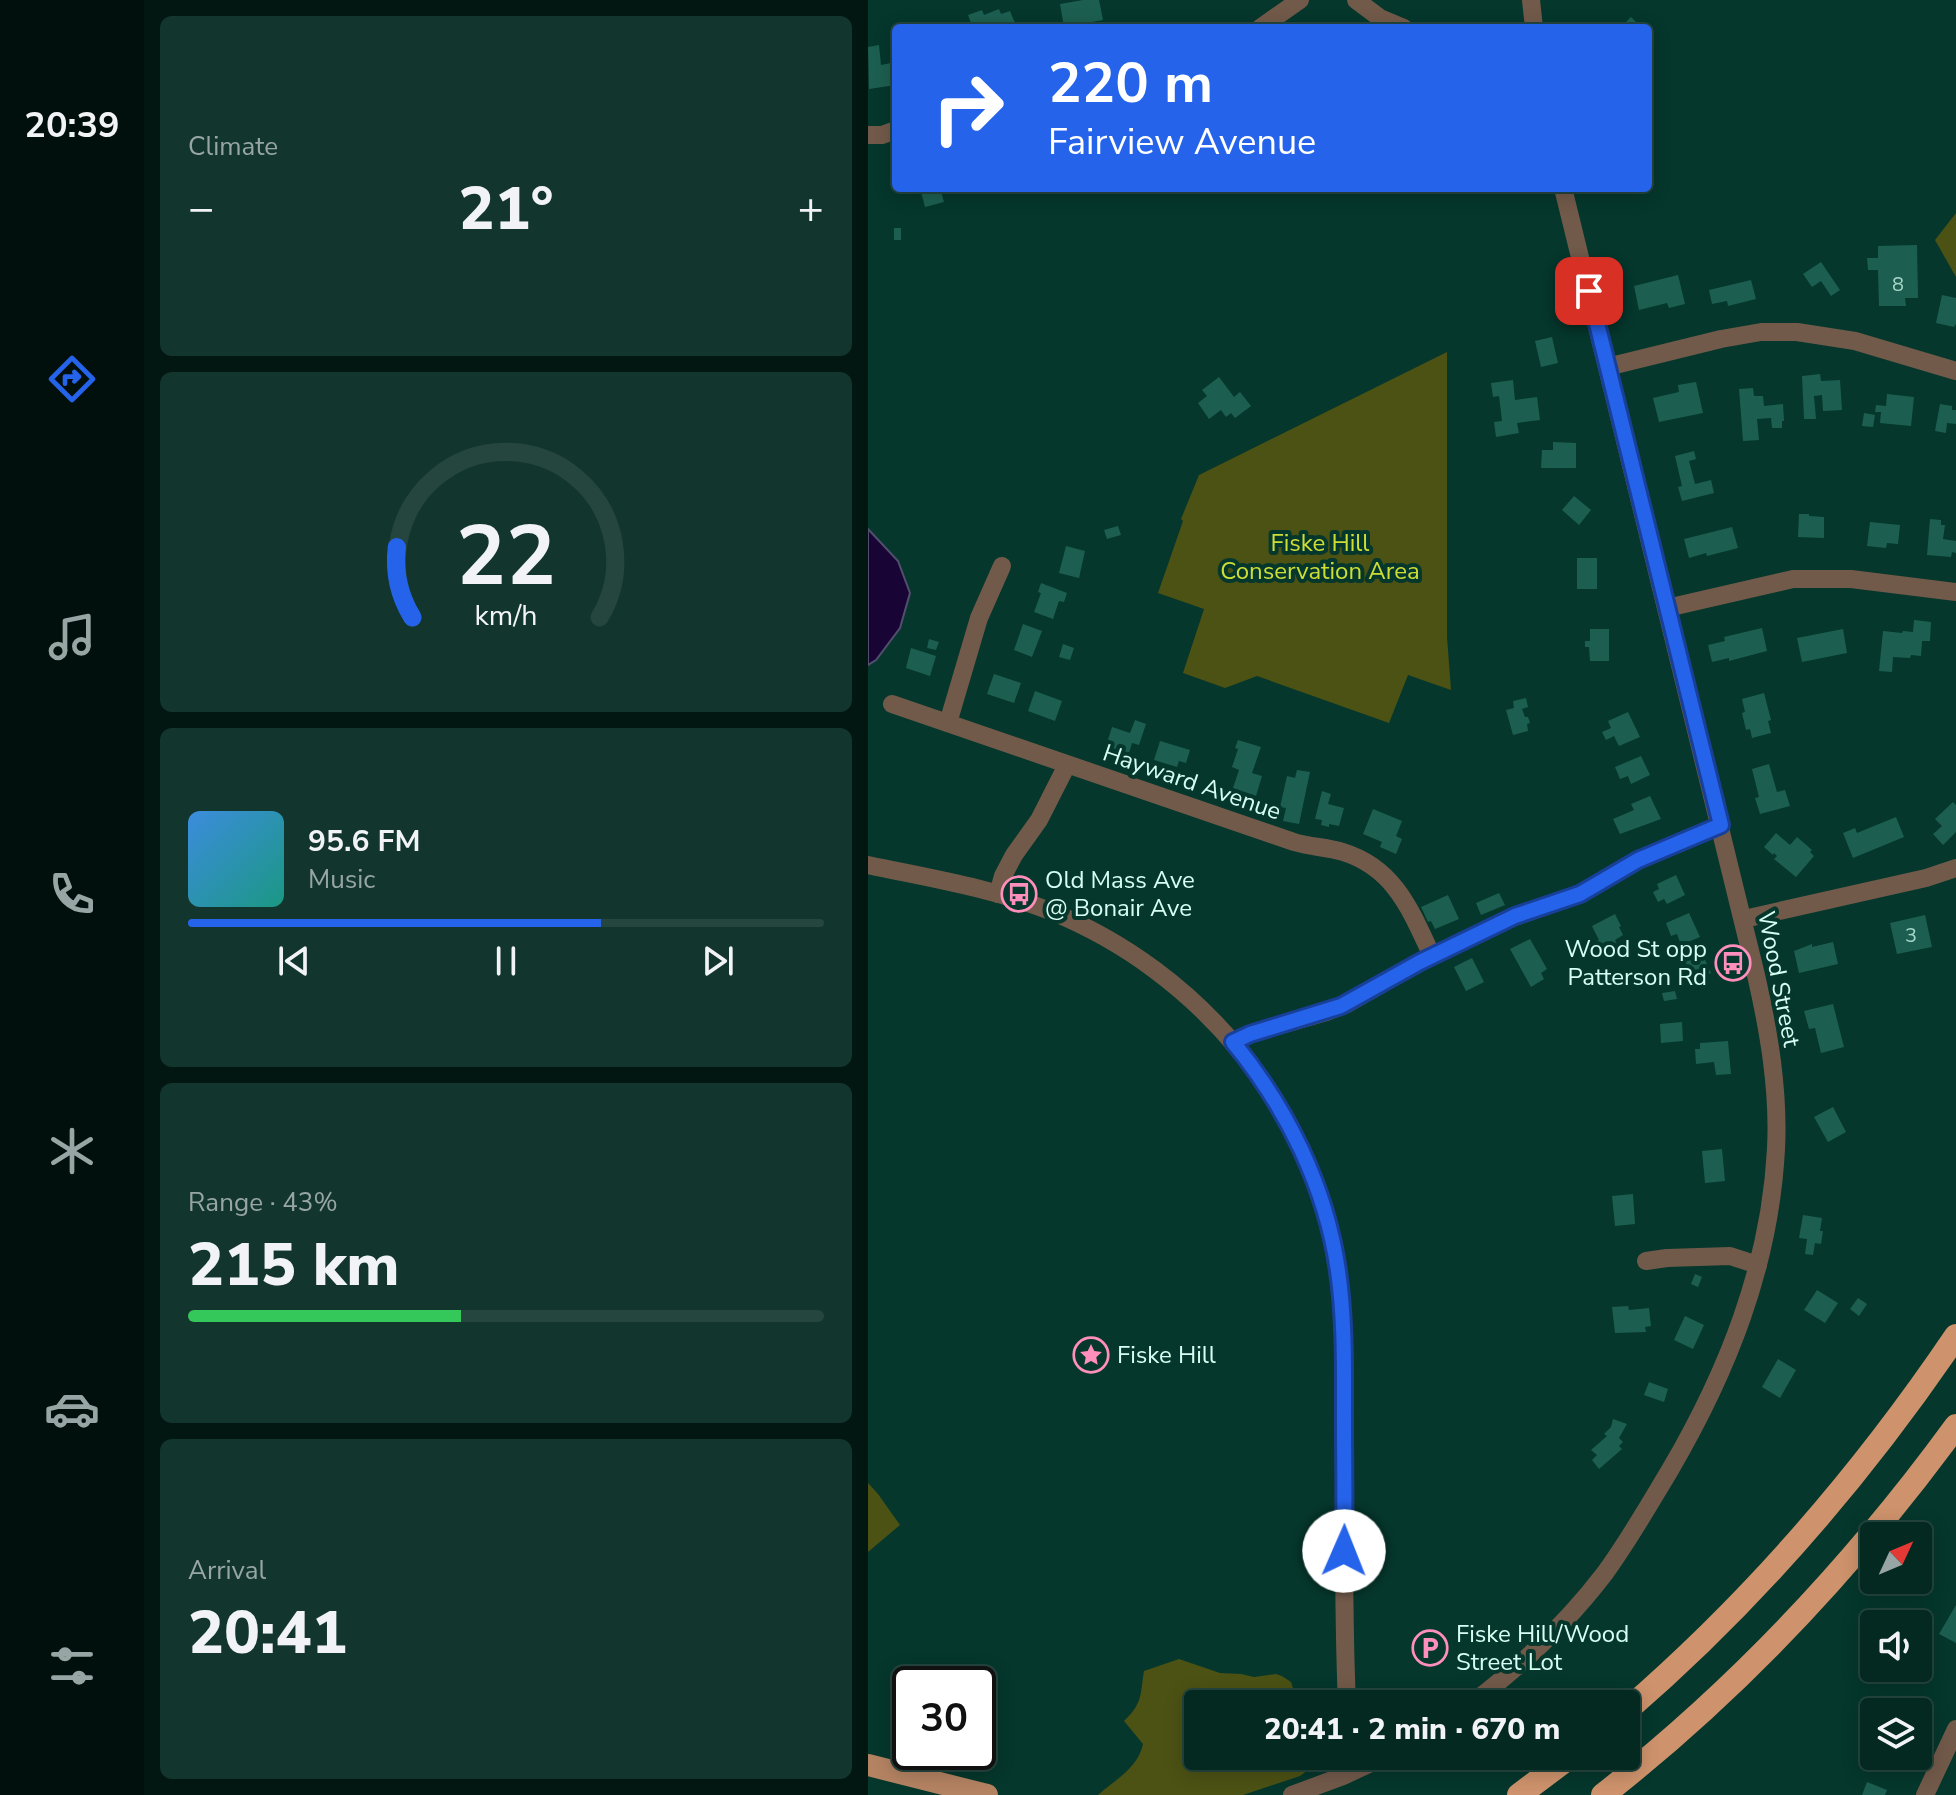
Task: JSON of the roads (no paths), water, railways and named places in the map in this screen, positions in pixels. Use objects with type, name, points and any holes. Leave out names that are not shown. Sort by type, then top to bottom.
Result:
[{"type":"highway","points":[[1640,1698],[1715,1629],[1800,1540],[1878,1445],[1956,1336]]},
{"type":"highway","points":[[1603,1795],[1686,1724],[1797,1616],[1882,1522],[1956,1426]]},
{"type":"highway","points":[[1519,1795],[1552,1770]]},
{"type":"main road","points":[[868,1765],[987,1795]]},
{"type":"street","points":[[1266,24],[1300,0]]},
{"type":"street","points":[[1356,0],[1380,18],[1394,24]]},
{"type":"street","points":[[1531,0],[1534,24]]},
{"type":"street","points":[[868,135],[892,131]]},
{"type":"street","name":"Wood Street","points":[[1488,1690],[1523,1662],[1599,1581],[1631,1535],[1692,1431],[1741,1324],[1758,1265],[1772,1189],[1776,1146],[1770,1049],[1744,919],[1564,192]]},
{"type":"street","points":[[1607,367],[1721,339],[1761,332],[1797,332],[1855,341],[1956,371]]},
{"type":"street","points":[[948,723],[979,618],[1002,566]]},
{"type":"street","points":[[1667,608],[1793,579],[1851,579],[1956,592]]},
{"type":"street","name":"Hayward Avenue","points":[[892,704],[1294,842],[1338,851],[1358,859],[1381,873],[1399,891],[1432,956]]},
{"type":"street","points":[[998,894],[1014,855],[1039,820],[1067,765]]},
{"type":"street","points":[[1233,1042],[1341,1006],[1432,956],[1515,916],[1580,894],[1638,860],[1721,825]]},
{"type":"street","points":[[868,865],[1038,906],[1074,921],[1139,957],[1183,991],[1233,1042],[1274,1098],[1303,1153],[1324,1208],[1338,1269],[1344,1367],[1347,1690]]},
{"type":"street","points":[[1744,919],[1926,878],[1956,868]]},
{"type":"street","points":[[1646,1261],[1730,1256],[1758,1265]]},
{"type":"street","points":[[1925,1795],[1956,1729]]},
{"type":"street","points":[[1292,1795],[1342,1770]]},
{"type":"place","name":"Old Mass Ave @ Bonair Ave","points":[[1019,894]]},
{"type":"place","name":"Wood St opp Patterson Rd","points":[[1733,963]]},
{"type":"place","name":"Fiske Hill","points":[[1091,1355]]},
{"type":"place","name":"Fiske Hill/Wood Street Lot","points":[[1430,1648]]},
{"type":"park label","name":"Fiske Hill Conservation Area","points":[[1320,557]]}]
